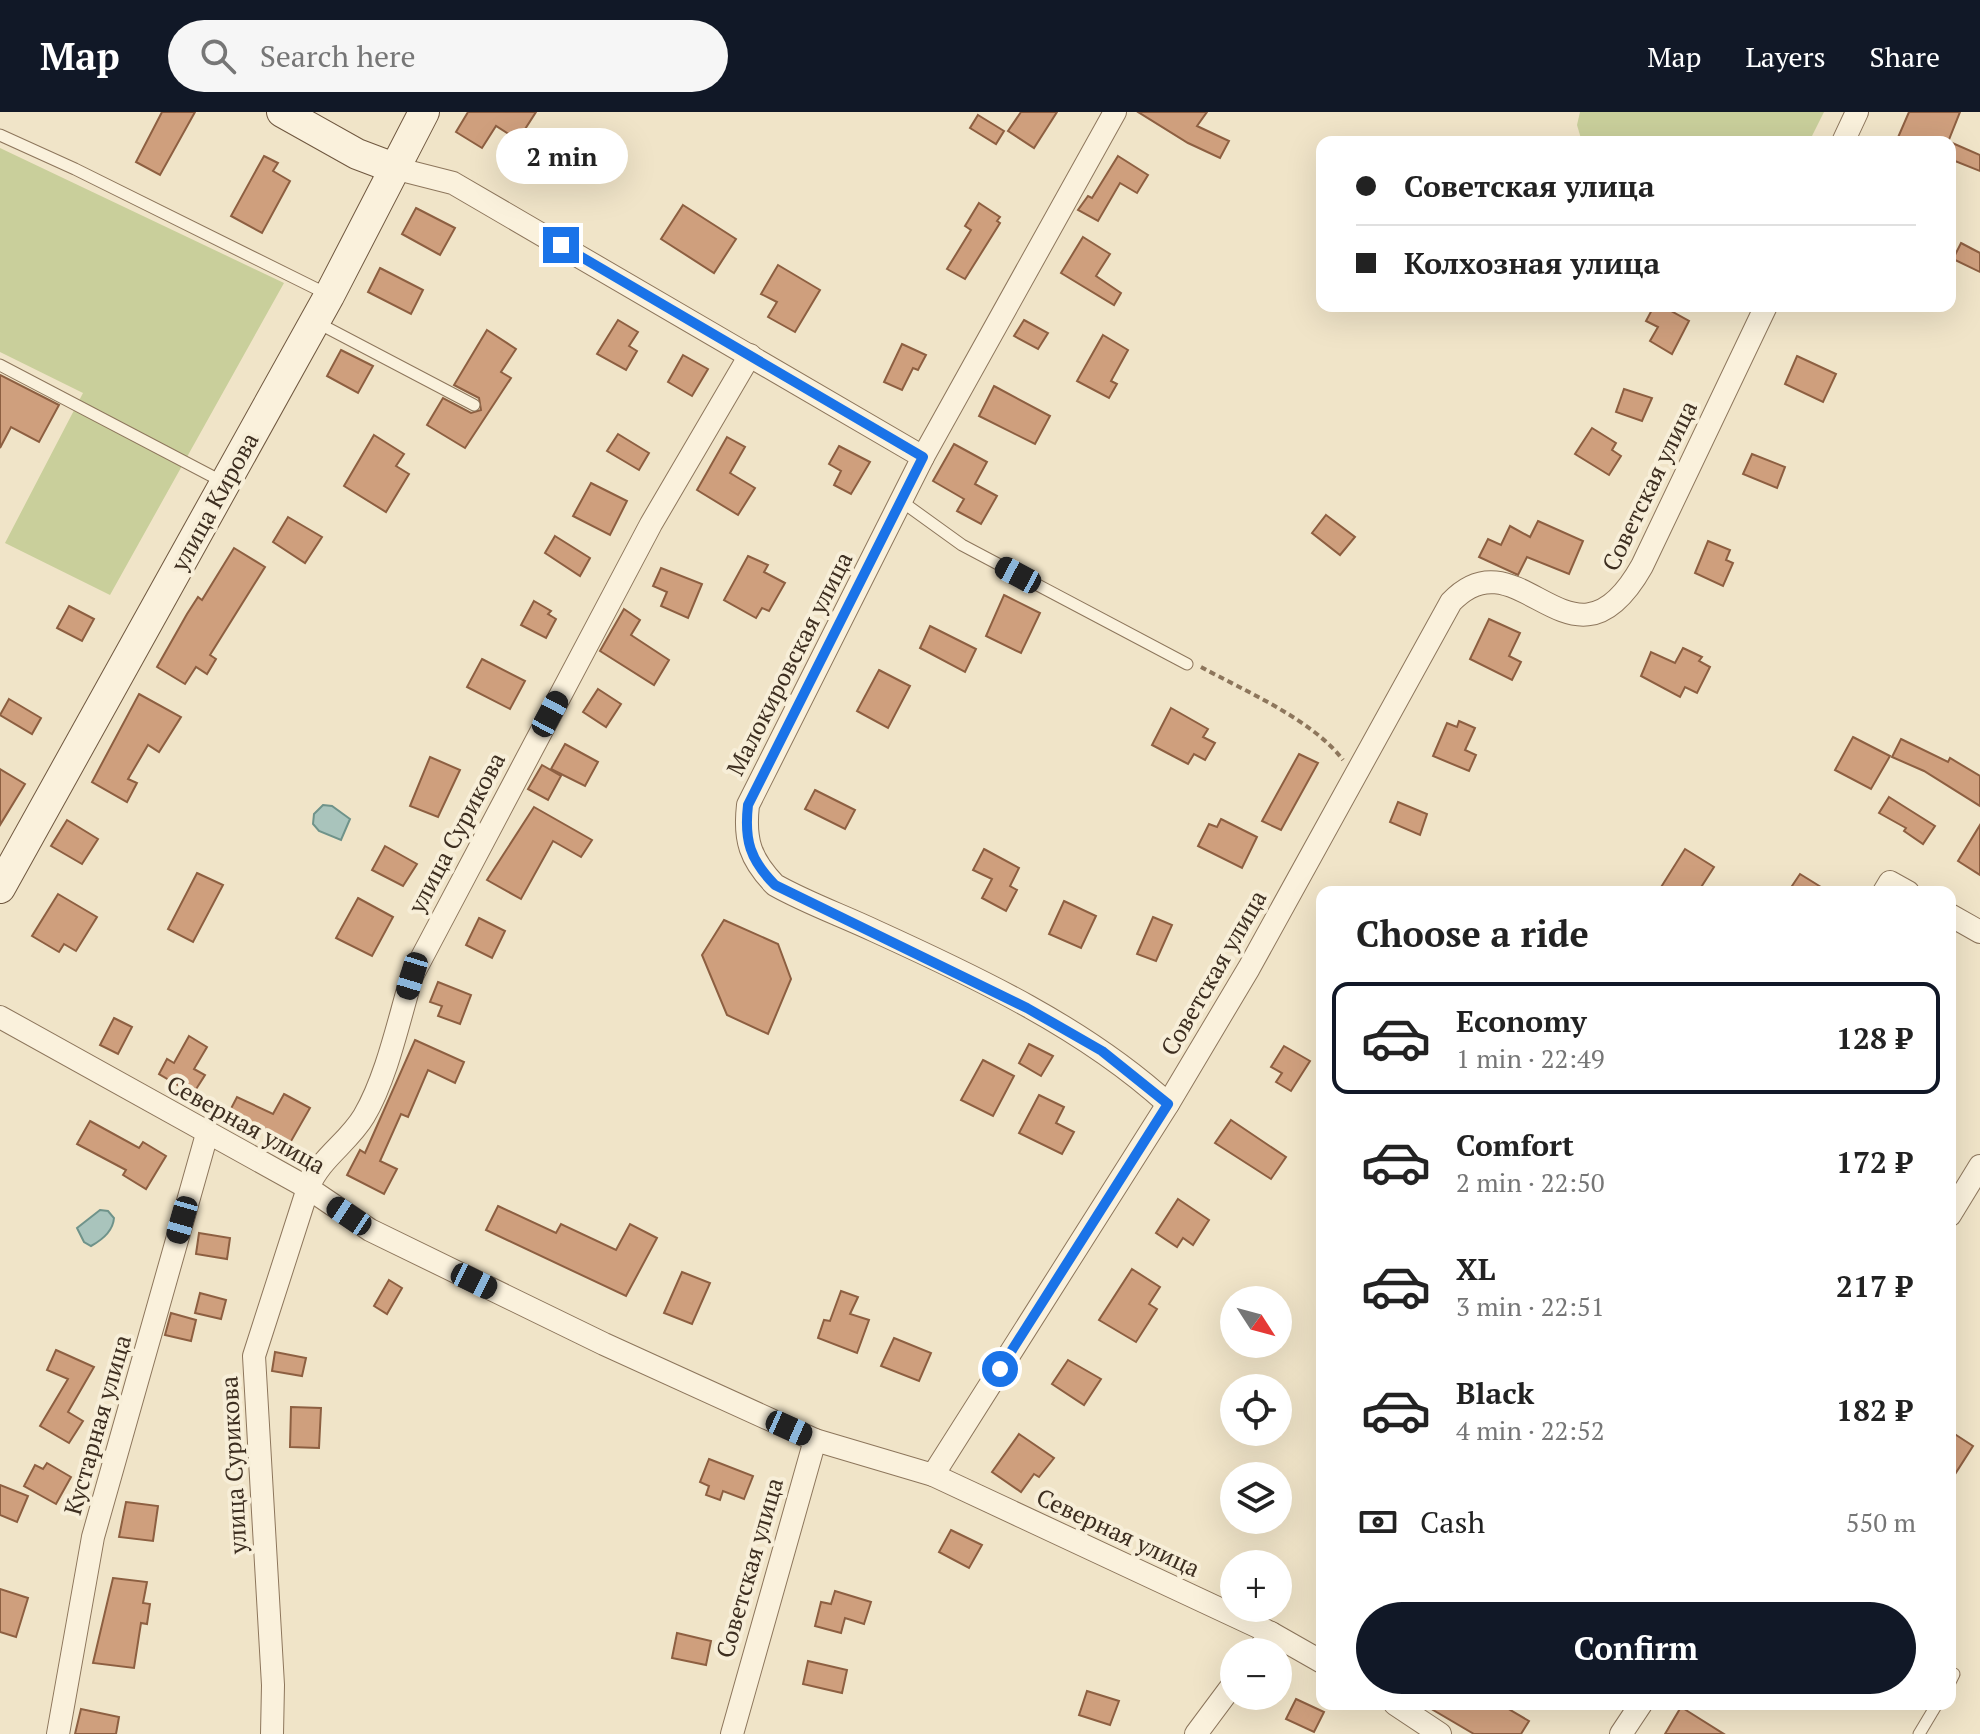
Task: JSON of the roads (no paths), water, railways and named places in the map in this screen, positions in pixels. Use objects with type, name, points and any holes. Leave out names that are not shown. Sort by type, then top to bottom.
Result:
[{"type":"street","points":[[282,112],[357,154],[394,168],[453,183],[923,457]]},
{"type":"street","name":"улица Кирова","points":[[0,888],[322,309],[424,112]]},
{"type":"street","name":"Малокировская улица","points":[[1115,112],[923,457],[748,805],[745,833],[751,856],[775,885],[1027,1008],[1102,1051],[1168,1104]]},
{"type":"street","points":[[1846,136],[1857,112]]},
{"type":"street","name":"Советская улица","points":[[933,1475],[1168,1104],[1249,968],[1429,637],[1463,589],[1480,582],[1497,582],[1571,615],[1585,616],[1600,614],[1629,589],[1763,312]]},
{"type":"street","name":"улица Сурикова","points":[[272,1734],[273,1685],[254,1356],[308,1188],[316,1169],[364,1117],[391,1047],[412,976],[651,524],[750,355]]},
{"type":"street","points":[[1956,918],[1980,932]]},
{"type":"street","name":"Северная улица","points":[[0,1017],[308,1188],[370,1230],[604,1344],[815,1440]]},
{"type":"street","name":"Кустарная улица","points":[[58,1734],[93,1537],[207,1134]]},
{"type":"street","points":[[1956,1205],[1980,1166]]},
{"type":"street","points":[[815,1440],[933,1475]]},
{"type":"street","name":"Советская улица","points":[[732,1734],[815,1440]]},
{"type":"street","name":"Северная улица","points":[[933,1475],[1271,1633],[1316,1659]]},
{"type":"street","points":[[1267,1638],[1271,1633]]},
{"type":"street","points":[[1196,1734],[1220,1702]]},
{"type":"street","points":[[1404,1710],[1440,1734]]},
{"type":"street","points":[[1621,1734],[1637,1710]]},
{"type":"lane","points":[[0,135],[75,169],[322,309],[474,405]]},
{"type":"lane","points":[[0,365],[226,484]]},
{"type":"lane","points":[[901,501],[962,545],[1187,664]]},
{"type":"lane","points":[[1919,1734],[1933,1710]]},
{"type":"water","points":[[323,805],[332,806],[350,819],[341,840],[319,831],[313,824],[314,814]]},
{"type":"water","points":[[100,1210],[108,1211],[114,1218],[112,1227],[91,1246],[84,1242],[77,1228]]}]
